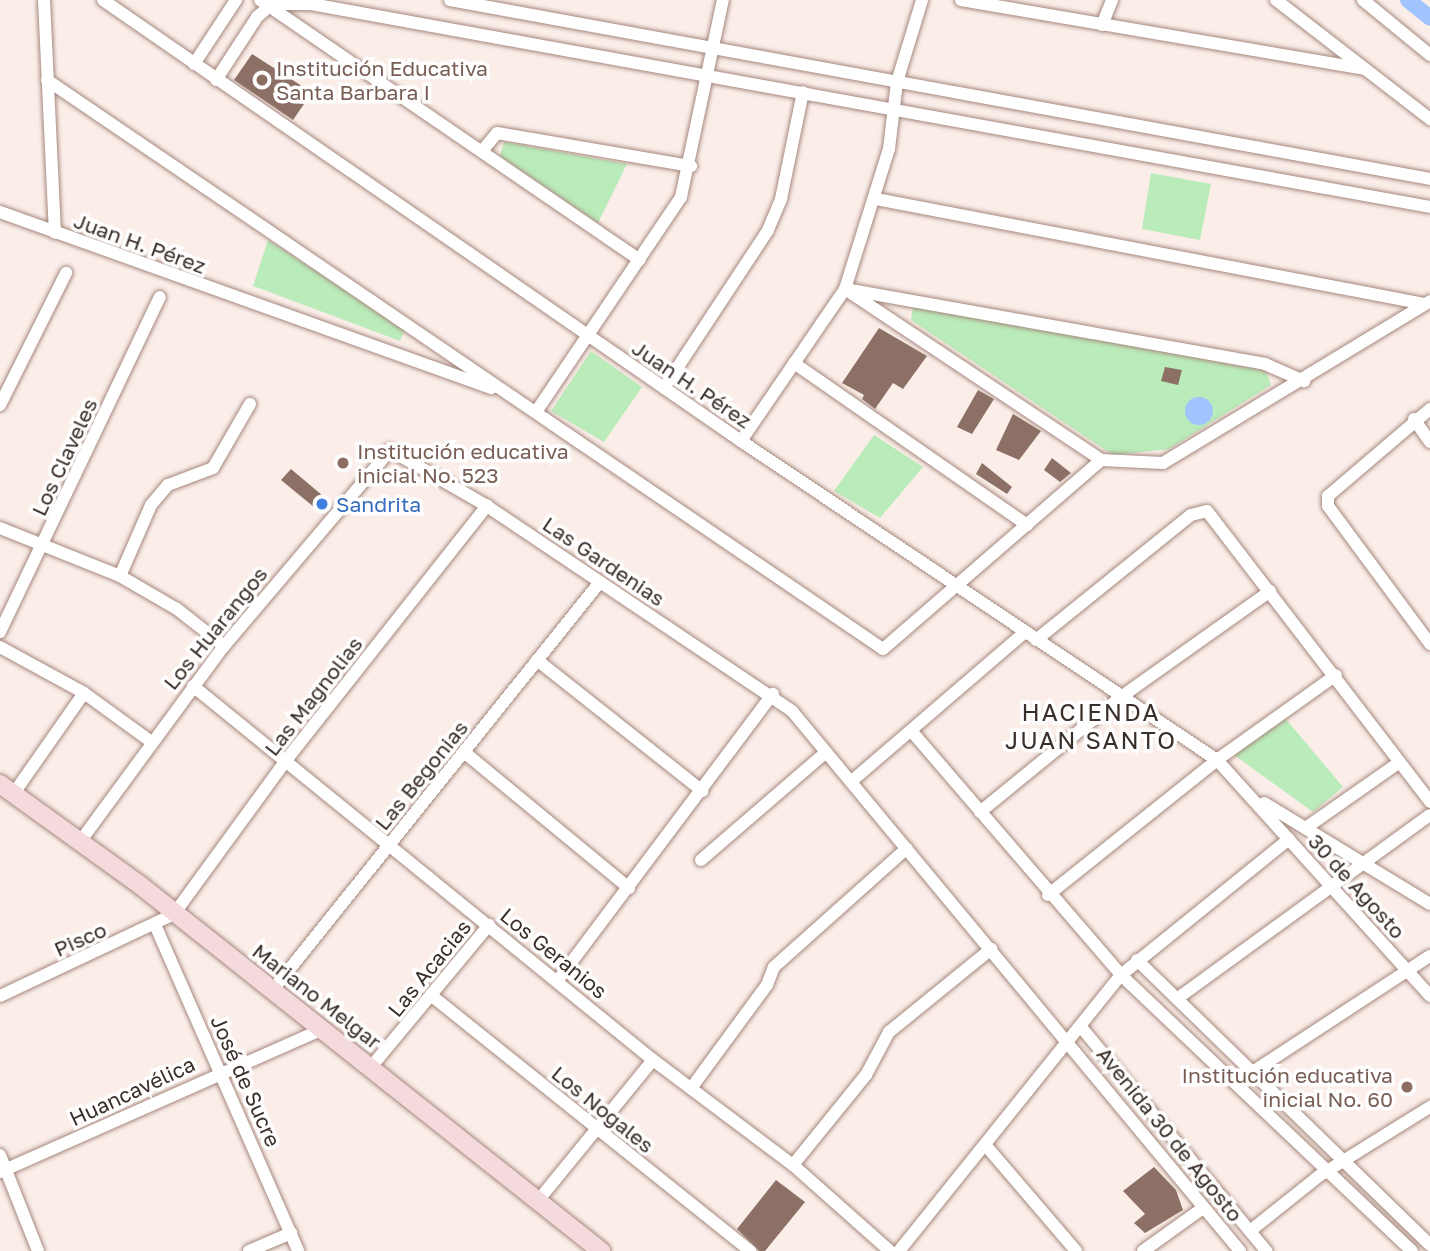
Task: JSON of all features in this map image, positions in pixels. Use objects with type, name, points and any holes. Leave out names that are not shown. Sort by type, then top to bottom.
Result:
[{"type":"main road","name":"Mariano Melgar","points":[[7,788],[82,839],[601,1251]]},
{"type":"street","points":[[44,0],[55,233]]},
{"type":"street","name":"Juan H. Pérez","points":[[103,0],[741,441],[1217,760],[1257,799]]},
{"type":"street","points":[[194,64],[236,0]]},
{"type":"street","points":[[450,0],[1430,180]]},
{"type":"street","points":[[536,412],[676,207],[691,166],[723,0]]},
{"type":"street","points":[[741,441],[845,289],[876,199],[897,82],[922,0]]},
{"type":"street","points":[[961,0],[1018,5],[1102,25],[1364,69]]},
{"type":"street","points":[[1102,25],[1112,0]]},
{"type":"street","points":[[1276,0],[1430,119]]},
{"type":"street","points":[[1363,0],[1430,55]]},
{"type":"street","points":[[264,4],[311,4],[1430,207]]},
{"type":"street","points":[[216,80],[264,4]]},
{"type":"street","points":[[264,4],[640,260]]},
{"type":"street","points":[[47,80],[880,649],[1101,460]]},
{"type":"street","points":[[664,388],[768,230],[781,199],[803,92]]},
{"type":"street","points":[[482,151],[497,133],[691,166]]},
{"type":"street","points":[[876,199],[1428,303]]},
{"type":"street","name":"Juan H. Pérez","points":[[0,212],[505,393]]},
{"type":"street","points":[[0,405],[66,273]]},
{"type":"street","points":[[845,289],[1265,365],[1304,380]]},
{"type":"street","points":[[845,289],[1101,460],[1163,463],[1428,303]]},
{"type":"street","name":"Los Claveles","points":[[0,632],[46,543],[160,297]]},
{"type":"street","points":[[794,363],[1027,525]]},
{"type":"street","points":[[120,576],[151,505],[168,485],[214,468],[250,404]]},
{"type":"street","points":[[1430,409],[1414,419],[1328,496],[1328,506],[1430,644]]},
{"type":"street","points":[[1414,419],[1430,442]]},
{"type":"street","name":"Las Gardenias","points":[[390,450],[487,506],[773,694],[792,711],[853,780],[907,848]]},
{"type":"street","name":"Los Huarangos","points":[[82,839],[150,741],[224,646],[390,450]]},
{"type":"street","name":"Las Magnolias","points":[[174,914],[287,759],[487,506]]},
{"type":"street","points":[[853,780],[1030,636],[1199,512],[1214,514],[1430,802]]},
{"type":"street","points":[[0,528],[46,543],[120,576],[177,609],[224,646]]},
{"type":"street","name":"Las Begonias","points":[[272,991],[600,582]]},
{"type":"street","points":[[981,812],[1121,697],[1270,591]]},
{"type":"street","points":[[0,647],[85,693],[150,741]]},
{"type":"street","points":[[537,660],[702,791]]},
{"type":"street","points":[[1048,895],[1217,760],[1336,675]]},
{"type":"street","name":"Los Geranios","points":[[193,686],[287,759],[653,1060],[793,1165],[890,1251]]},
{"type":"street","points":[[7,788],[85,693]]},
{"type":"street","points":[[558,980],[773,694]]},
{"type":"street","points":[[913,733],[1048,895],[1121,975],[1412,1251]]},
{"type":"street","points":[[464,752],[629,888]]},
{"type":"street","points":[[701,860],[826,752]]},
{"type":"street","points":[[1307,827],[1400,762]]},
{"type":"street","points":[[1257,799],[1430,904]]},
{"type":"street","name":"30 de Agosto","points":[[1257,799],[1289,839],[1430,996]]},
{"type":"street","points":[[1178,998],[1334,889],[1363,861],[1430,815]]},
{"type":"street","points":[[899,1251],[987,1147],[1121,975],[1289,839]]},
{"type":"street","points":[[691,1087],[767,985],[774,967],[907,848]]},
{"type":"street","name":"Avenida 30 de Agosto","points":[[907,848],[1240,1251]]},
{"type":"street","name":"Pisco","points":[[0,996],[156,927],[174,914]]},
{"type":"street","name":"Las Acacias","points":[[371,1067],[489,925]]},
{"type":"street","name":"José de Sucre","points":[[156,927],[298,1251]]},
{"type":"street","points":[[793,1165],[866,1075],[889,1032],[991,949]]},
{"type":"street","points":[[1254,1071],[1430,957]]},
{"type":"street","points":[[1138,960],[1254,1071],[1429,1248]]},
{"type":"street","name":"Los Nogales","points":[[432,996],[750,1251]]},
{"type":"street","name":"Avenida 30 de Agosto","points":[[1081,1027],[1266,1251]]},
{"type":"street","name":"Huancavélica","points":[[3,1171],[221,1071],[320,1030]]},
{"type":"street","points":[[537,1202],[653,1060]]},
{"type":"street","points":[[1250,1231],[1329,1170],[1430,1107]]},
{"type":"street","points":[[987,1147],[1076,1251]]},
{"type":"street","points":[[0,1155],[3,1171],[38,1251]]},
{"type":"street","points":[[1143,1251],[1203,1208]]},
{"type":"street","points":[[249,1251],[291,1233]]},
{"type":"green space","points":[[504,142],[627,164],[598,223],[500,156]]},
{"type":"green space","points":[[1151,173],[1211,184],[1200,240],[1142,229]]},
{"type":"green space","points":[[268,240],[405,329],[400,341],[253,286]]},
{"type":"green space","points":[[913,306],[1266,371],[1271,385],[1169,449],[1113,455],[911,320]]},
{"type":"green space","points":[[591,351],[642,387],[604,442],[551,411]]},
{"type":"green space","points":[[874,435],[923,467],[880,518],[834,491]]},
{"type":"green space","points":[[1285,718],[1343,787],[1313,812],[1234,755]]},
{"type":"water","points":[[1199,397],[1209,401],[1213,411],[1209,421],[1199,425],[1189,421],[1185,411],[1189,401]]},
{"type":"building","points":[[252,54],[305,88],[297,100],[304,104],[293,120],[234,80]]},
{"type":"building","points":[[879,328],[927,356],[903,389],[893,383],[875,409],[862,399],[864,395],[842,383]]},
{"type":"building","points":[[1165,367],[1182,370],[1178,385],[1161,381]]},
{"type":"building","points":[[978,390],[994,399],[972,434],[957,427]]},
{"type":"building","points":[[1013,414],[1041,431],[1019,460],[996,450]]},
{"type":"building","points":[[1052,458],[1071,473],[1060,482],[1044,470]]},
{"type":"building","points":[[982,463],[1012,487],[1007,494],[976,474]]},
{"type":"building","points":[[291,469],[329,501],[320,512],[281,480]]},
{"type":"building","points":[[1154,1167],[1176,1190],[1183,1210],[1145,1233],[1134,1223],[1145,1214],[1123,1191]]},
{"type":"building","points":[[776,1180],[805,1202],[765,1251],[759,1251],[737,1229]]},
{"type":"waterway","points":[[1408,0],[1430,18]]},
{"type":"place","name":"Institución Educativa Santa Barbara I","points":[[262,80]]},
{"type":"place","name":"Institución educativa inicial No. 523","points":[[343,463]]},
{"type":"place","name":"Sandrita","points":[[322,504]]},
{"type":"place","name":"Institución educativa inicial No. 60","points":[[1407,1087]]},
{"type":"district","name":"HACIENDA JUAN SANTO","points":[[1091,726]]}]
